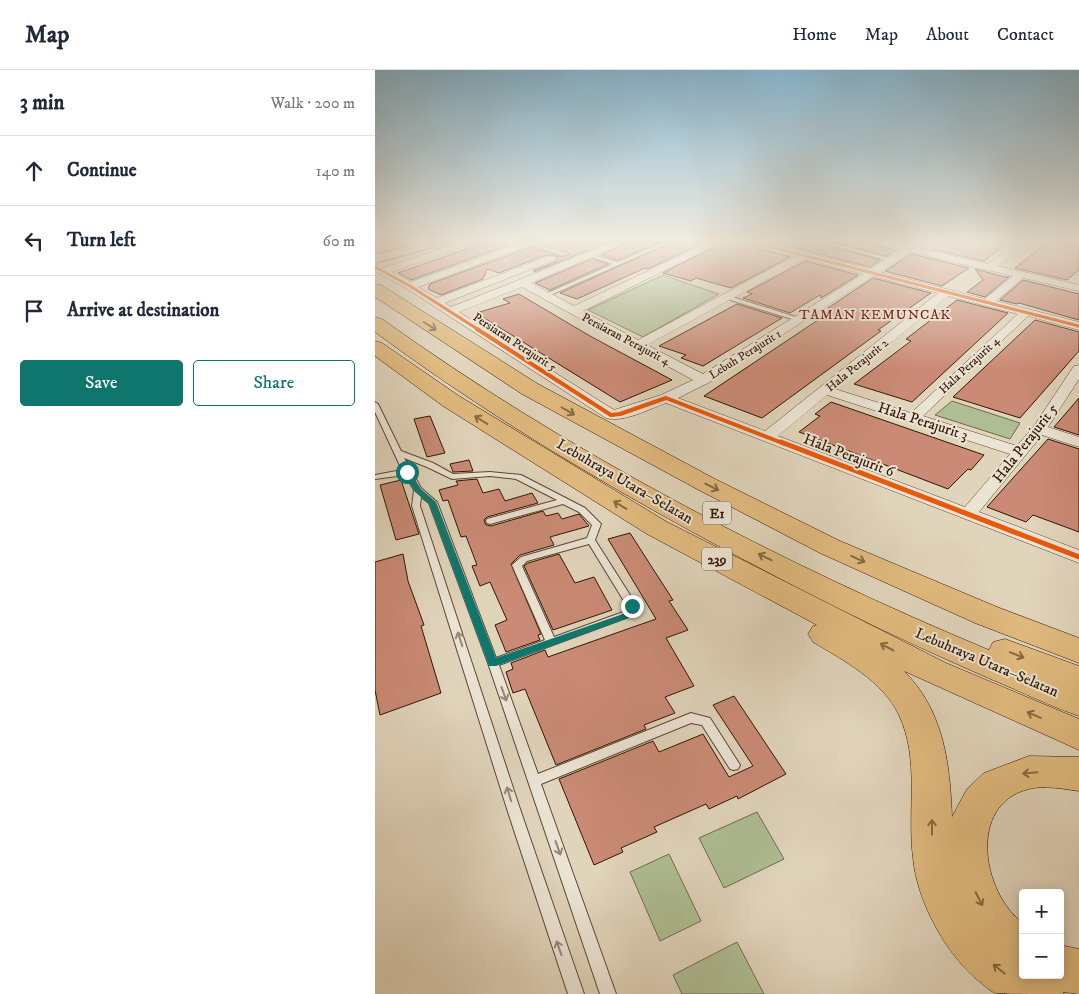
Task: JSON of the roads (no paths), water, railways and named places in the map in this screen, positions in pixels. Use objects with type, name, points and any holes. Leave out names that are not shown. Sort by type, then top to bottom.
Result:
[{"type":"main road","points":[[398,283],[522,384],[600,429],[830,547],[986,615],[1079,651]]},
{"type":"main road","name":"Lebuhraya Utara–Selatan","points":[[375,307],[428,345],[524,407],[575,438],[650,478],[838,575],[992,646],[1079,680]]},
{"type":"main road","name":"Lebuhraya Utara–Selatan","points":[[375,323],[411,350],[500,408],[633,487],[725,537],[909,628],[1079,702]]},
{"type":"main road","name":"239","points":[[375,347],[451,402],[657,528],[934,672],[1079,734]]},
{"type":"main road","points":[[657,528],[678,551],[845,646],[878,667],[894,683],[916,714],[925,740],[932,786],[933,855],[943,893],[953,915],[977,950],[1005,974],[1041,994]]},
{"type":"main road","points":[[986,615],[1079,639]]},
{"type":"main road","points":[[1019,946],[999,932],[970,881],[966,856],[967,833],[972,813],[989,793],[1003,781],[1023,773],[1079,774]]},
{"type":"main road","points":[[1064,969],[1079,972]]},
{"type":"street","name":"Persiaran Perajurit 5","points":[[405,283],[608,414],[621,414],[666,398]]},
{"type":"street","points":[[410,286],[418,283]]},
{"type":"street","points":[[435,303],[488,283]]},
{"type":"street","points":[[450,312],[523,283]]},
{"type":"street","name":"Persiaran Perajurit 4","points":[[523,283],[703,380]]},
{"type":"street","points":[[573,311],[631,283]]},
{"type":"street","points":[[637,346],[752,283]]},
{"type":"street","name":"Lebuh Perajurit 1","points":[[666,398],[703,380],[856,283]]},
{"type":"street","points":[[911,283],[1079,326]]},
{"type":"street","points":[[987,303],[1011,283]]},
{"type":"street","points":[[1059,283],[1079,288]]},
{"type":"street","name":"Hala Perajurit 2","points":[[767,437],[946,292]]},
{"type":"street","name":"Hala Perajurit 4","points":[[913,418],[1025,312]]},
{"type":"street","name":"Hala Perajurit 5","points":[[968,514],[1039,429],[1079,369]]},
{"type":"street","name":"Hala Perajurit 3","points":[[826,390],[1019,452]]},
{"type":"street","name":"Hala Perajurit 6","points":[[666,398],[1079,557]]},
{"type":"street","points":[[1039,429],[1079,442]]},
{"type":"lane","points":[[544,296],[574,283]]},
{"type":"lane","points":[[725,298],[800,320]]},
{"type":"lane","points":[[375,404],[407,472],[418,490],[433,502],[493,663],[608,994]]},
{"type":"lane","points":[[399,453],[430,465],[452,477],[490,474],[518,477],[582,510],[597,524],[591,540]]},
{"type":"lane","points":[[375,477],[407,472]]},
{"type":"lane","points":[[418,490],[416,506],[467,660],[540,893],[575,994]]},
{"type":"lane","points":[[490,521],[563,501]]},
{"type":"lane","points":[[493,663],[627,616],[633,610],[591,540]]},
{"type":"lane","points":[[551,642],[517,565],[525,560],[591,540]]},
{"type":"lane","points":[[534,781],[691,718],[706,721],[734,765]]},
{"type":"district","name":"TAMAN KEMUNCAK","points":[[875,314]]}]
